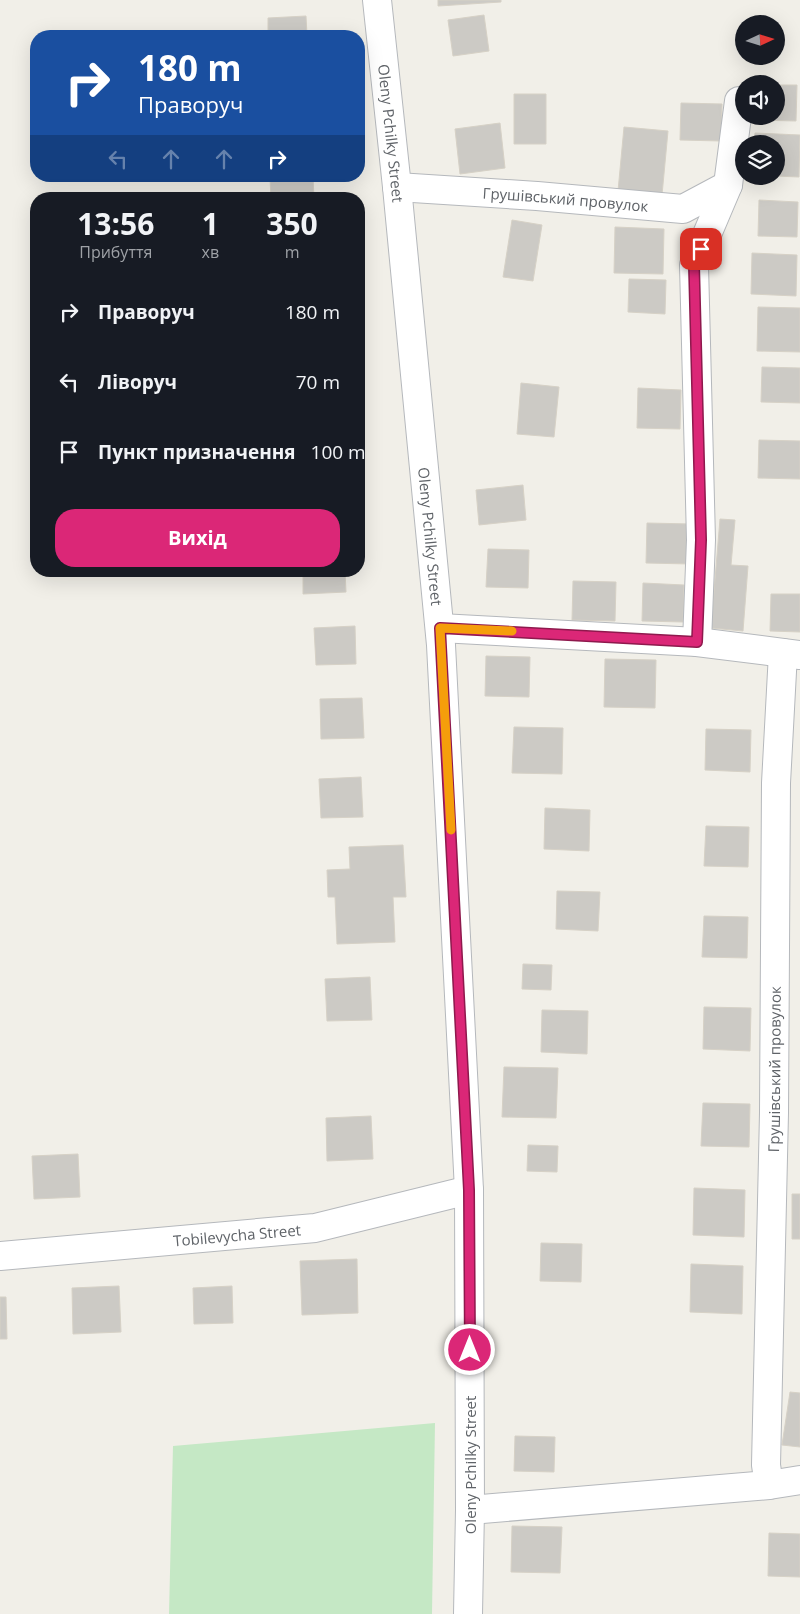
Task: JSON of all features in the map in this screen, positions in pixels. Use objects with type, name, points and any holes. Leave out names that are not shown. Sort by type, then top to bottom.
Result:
[{"type":"street","name":"Oleny Pchilky Street","points":[[377,0],[440,628],[469,1190],[470,1510],[468,1614]]},
{"type":"street","points":[[697,642],[701,540],[694,265],[728,185],[736,125]]},
{"type":"street","name":"Грушівський провулок","points":[[397,186],[682,209],[728,185]]},
{"type":"street","points":[[440,628],[697,642],[791,654]]},
{"type":"street","name":"Грушівський провулок","points":[[769,1485],[766,1465],[774,1113],[776,783],[791,654]]},
{"type":"street","name":"Tobilevycha Street","points":[[0,1256],[315,1228],[469,1190]]},
{"type":"street","points":[[470,1510],[769,1485],[800,1480]]},
{"type":"green space","points":[[435,1423],[432,1614],[169,1614],[173,1446]]},
{"type":"building","points":[[438,0],[501,0],[501,2],[438,6]]},
{"type":"building","points":[[484,15],[489,51],[453,56],[448,20]]},
{"type":"building","points":[[306,16],[307,30],[268,30],[268,18]]},
{"type":"building","points":[[785,85],[797,85],[796,121],[785,121]]},
{"type":"building","points":[[514,94],[546,94],[546,144],[514,144]]},
{"type":"building","points":[[681,103],[722,104],[721,141],[680,140]]},
{"type":"building","points":[[500,123],[505,168],[460,174],[455,129]]},
{"type":"building","points":[[624,127],[668,131],[662,195],[618,191]]},
{"type":"building","points":[[755,133],[800,135],[799,177],[785,176],[785,135],[755,135]]},
{"type":"building","points":[[270,182],[313,182],[314,192],[271,192]]},
{"type":"building","points":[[759,200],[798,202],[797,237],[758,236]]},
{"type":"building","points":[[512,220],[542,225],[533,281],[503,277]]},
{"type":"building","points":[[615,227],[664,229],[663,274],[614,273]]},
{"type":"building","points":[[752,253],[797,255],[796,296],[751,294]]},
{"type":"building","points":[[629,279],[666,280],[665,314],[628,312]]},
{"type":"building","points":[[758,307],[800,308],[800,352],[757,351]]},
{"type":"building","points":[[762,367],[800,368],[800,403],[761,402]]},
{"type":"building","points":[[521,383],[559,387],[554,437],[517,434]]},
{"type":"building","points":[[638,388],[681,390],[680,429],[637,428]]},
{"type":"building","points":[[759,440],[800,441],[800,479],[758,478]]},
{"type":"building","points":[[523,485],[526,520],[479,525],[476,490]]},
{"type":"building","points":[[720,519],[735,520],[731,565],[748,566],[743,631],[711,628]]},
{"type":"building","points":[[647,523],[691,524],[690,564],[646,563]]},
{"type":"building","points":[[488,549],[529,550],[528,588],[486,587]]},
{"type":"building","points":[[303,577],[345,577],[346,592],[303,594]]},
{"type":"building","points":[[573,581],[616,582],[615,621],[572,620]]},
{"type":"building","points":[[643,583],[684,585],[683,622],[642,621]]},
{"type":"building","points":[[771,594],[800,594],[800,632],[770,631]]},
{"type":"building","points":[[355,626],[356,664],[316,665],[314,628]]},
{"type":"building","points":[[486,656],[530,657],[529,697],[485,696]]},
{"type":"building","points":[[605,659],[656,660],[655,708],[604,707]]},
{"type":"building","points":[[362,698],[364,738],[321,739],[320,699]]},
{"type":"building","points":[[514,727],[563,728],[562,774],[512,773]]},
{"type":"building","points":[[706,729],[751,730],[750,772],[705,770]]},
{"type":"building","points":[[361,777],[363,817],[321,818],[319,779]]},
{"type":"building","points":[[545,808],[590,810],[589,851],[544,849]]},
{"type":"building","points":[[706,826],[749,827],[748,867],[704,866]]},
{"type":"building","points":[[403,845],[406,897],[393,897],[395,942],[337,944],[335,897],[328,897],[327,870],[350,869],[349,847]]},
{"type":"building","points":[[557,891],[600,892],[598,931],[556,929]]},
{"type":"building","points":[[704,916],[748,917],[747,958],[702,957]]},
{"type":"building","points":[[523,964],[552,965],[551,990],[522,989]]},
{"type":"building","points":[[370,977],[372,1020],[327,1021],[325,979]]},
{"type":"building","points":[[704,1007],[751,1008],[750,1051],[703,1049]]},
{"type":"building","points":[[542,1010],[588,1011],[587,1054],[541,1052]]},
{"type":"building","points":[[504,1067],[558,1068],[556,1118],[502,1117]]},
{"type":"building","points":[[703,1103],[750,1104],[749,1147],[701,1146]]},
{"type":"building","points":[[371,1116],[373,1159],[327,1161],[326,1118]]},
{"type":"building","points":[[528,1145],[558,1146],[557,1172],[527,1171]]},
{"type":"building","points":[[78,1154],[80,1197],[34,1199],[32,1156]]},
{"type":"building","points":[[694,1188],[745,1190],[744,1237],[693,1235]]},
{"type":"building","points":[[792,1194],[800,1194],[800,1239],[792,1239]]},
{"type":"building","points":[[541,1243],[582,1244],[581,1282],[540,1281]]},
{"type":"building","points":[[357,1259],[358,1313],[302,1315],[300,1261]]},
{"type":"building","points":[[691,1264],[743,1266],[742,1314],[690,1312]]},
{"type":"building","points":[[119,1286],[121,1332],[73,1334],[72,1288]]},
{"type":"building","points":[[232,1286],[233,1323],[194,1324],[193,1288]]},
{"type":"building","points":[[0,1297],[6,1297],[7,1339],[0,1339]]},
{"type":"building","points":[[790,1392],[800,1393],[800,1447],[782,1445]]},
{"type":"building","points":[[515,1436],[555,1437],[554,1472],[514,1471]]},
{"type":"building","points":[[512,1526],[562,1527],[560,1573],[511,1572]]},
{"type":"building","points":[[769,1533],[800,1534],[800,1577],[768,1576]]},
{"type":"slow traffic","points":[[451,830],[440,628],[512,631]]},
{"type":"route","points":[[470,1350],[469,1190],[440,628],[697,642],[701,540],[694,265],[701,249]]}]
